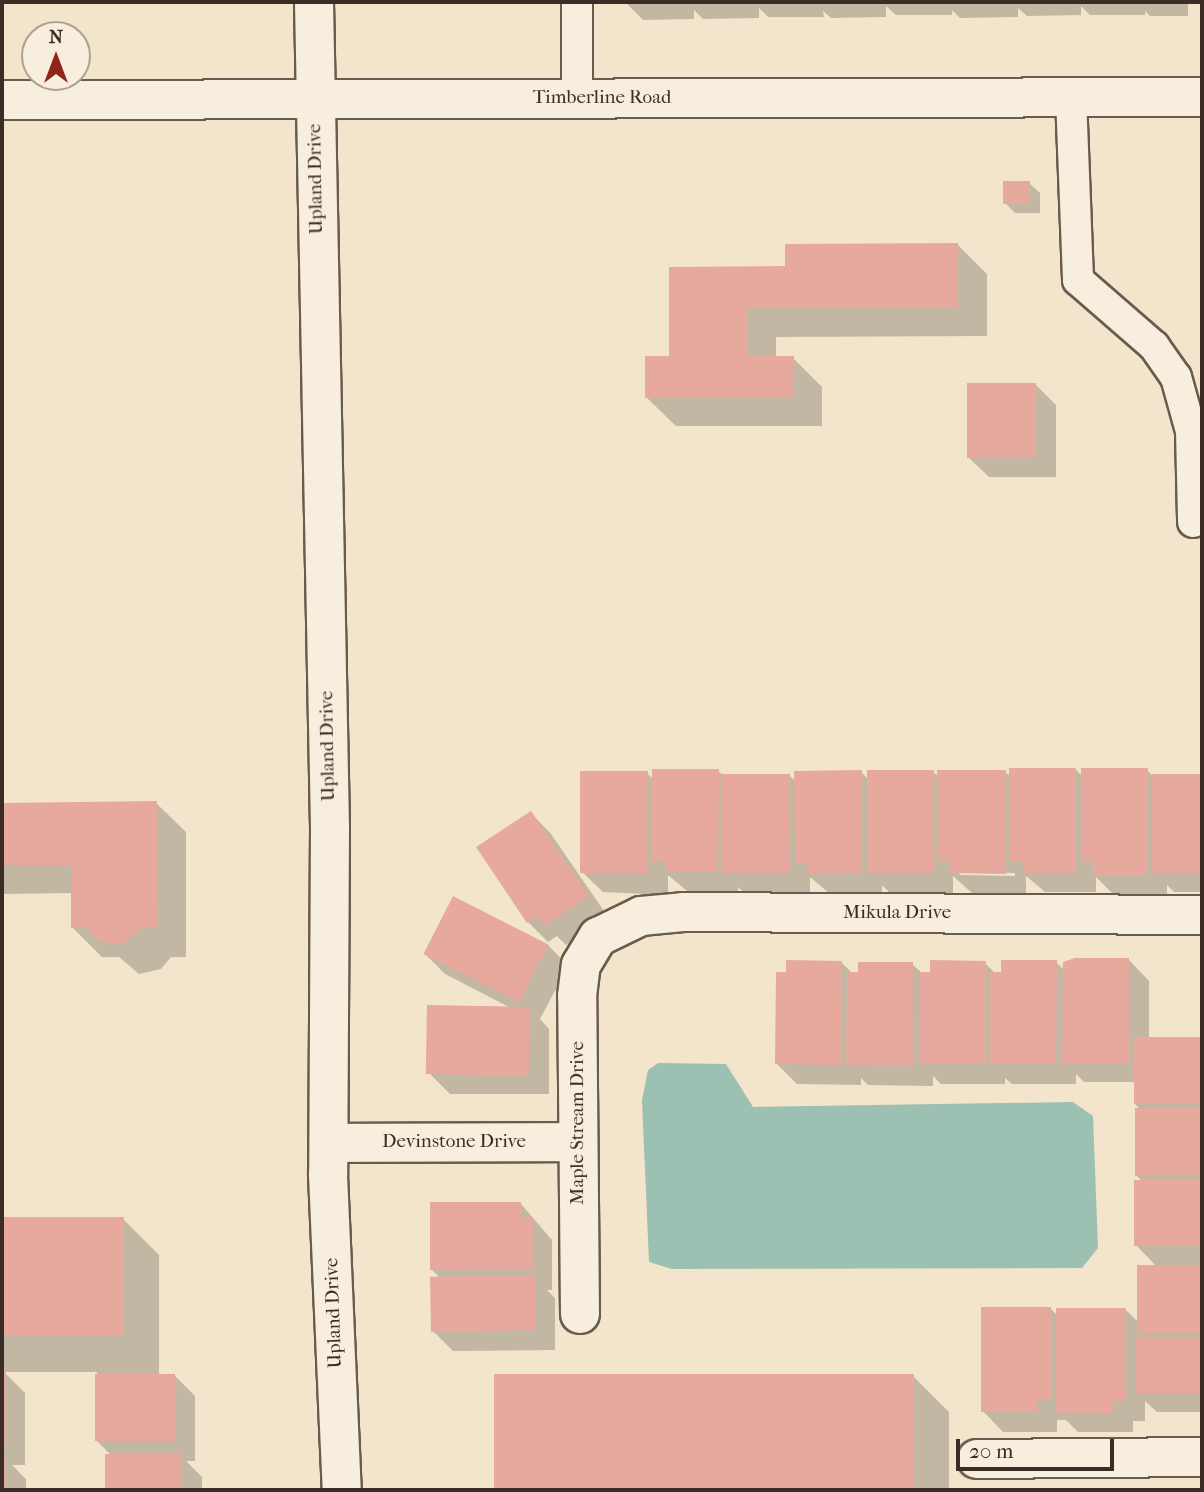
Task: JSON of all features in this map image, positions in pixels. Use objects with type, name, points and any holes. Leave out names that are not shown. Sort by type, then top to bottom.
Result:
[{"type":"street","name":"Upland Drive","points":[[314,2],[330,828],[330,1143],[342,1490]]},
{"type":"street","name":"Timberline Road","points":[[2,100],[1202,97]]},
{"type":"street","name":"Mikula Drive","points":[[598,937],[641,916],[683,912],[1202,915]]},
{"type":"street","name":"Maple Stream Drive","points":[[580,1314],[577,996],[581,965],[598,937]]},
{"type":"street","name":"Devinstone Drive","points":[[330,1143],[578,1142]]},
{"type":"street","points":[[977,1459],[1202,1457]]},
{"type":"lane","points":[[577,2],[577,98]]},
{"type":"lane","points":[[1071,97],[1078,279],[1154,345],[1176,377],[1192,432],[1193,522]]},
{"type":"shaded area","points":[[658,1063],[726,1064],[753,1107],[1073,1102],[1093,1116],[1098,1248],[1082,1268],[672,1269],[649,1262],[642,1100],[648,1070]]},
{"type":"building","points":[[1003,181],[1030,181],[1030,204],[1003,204]]},
{"type":"building","points":[[958,243],[958,307],[748,308],[748,356],[794,356],[794,398],[645,398],[645,356],[669,356],[669,267],[785,266],[785,244]]},
{"type":"building","points":[[967,383],[1036,383],[1036,458],[967,458]]},
{"type":"building","points":[[1009,768],[1076,768],[1076,873],[1023,873],[1023,862],[1009,862]]},
{"type":"building","points":[[1081,768],[1148,768],[1148,876],[1093,876],[1093,862],[1081,862]]},
{"type":"building","points":[[652,769],[719,769],[718,871],[665,871],[665,861],[652,861]]},
{"type":"building","points":[[862,770],[862,874],[808,874],[808,864],[795,864],[794,771]]},
{"type":"building","points":[[867,770],[934,770],[934,873],[867,873]]},
{"type":"building","points":[[937,770],[1006,770],[1006,874],[950,873],[950,862],[937,862]]},
{"type":"building","points":[[580,771],[648,771],[648,873],[580,873]]},
{"type":"building","points":[[721,774],[790,774],[790,873],[721,873]]},
{"type":"building","points":[[1152,774],[1202,774],[1202,873],[1152,873]]},
{"type":"building","points":[[157,801],[158,928],[142,928],[121,945],[98,940],[88,928],[71,928],[71,865],[2,865],[2,803]]},
{"type":"building","points":[[531,811],[589,896],[544,926],[538,915],[527,923],[476,847]]},
{"type":"building","points":[[453,896],[548,945],[519,1002],[423,954]]},
{"type":"building","points":[[1075,958],[1129,958],[1129,1063],[1062,1063],[1063,962]]},
{"type":"building","points":[[786,960],[842,961],[842,1065],[775,1064],[776,972],[786,972]]},
{"type":"building","points":[[930,960],[986,961],[986,1064],[919,1064],[920,972],[930,972]]},
{"type":"building","points":[[1001,960],[1057,960],[1056,1064],[989,1064],[990,972],[1001,972]]},
{"type":"building","points":[[858,962],[913,962],[913,1066],[846,1065],[847,972],[858,972]]},
{"type":"building","points":[[427,1005],[530,1007],[529,1076],[426,1074]]},
{"type":"building","points":[[1134,1037],[1202,1037],[1202,1104],[1134,1104]]},
{"type":"building","points":[[1135,1108],[1202,1108],[1202,1176],[1135,1176]]},
{"type":"building","points":[[1134,1180],[1202,1180],[1202,1246],[1134,1246]]},
{"type":"building","points":[[430,1202],[521,1202],[521,1217],[533,1217],[533,1270],[430,1270]]},
{"type":"building","points":[[2,1217],[124,1217],[124,1336],[2,1336]]},
{"type":"building","points":[[1137,1265],[1202,1265],[1202,1333],[1137,1333]]},
{"type":"building","points":[[535,1275],[536,1330],[431,1332],[430,1277]]},
{"type":"building","points":[[981,1307],[1051,1307],[1051,1400],[1037,1400],[1037,1412],[981,1412]]},
{"type":"building","points":[[1056,1308],[1126,1308],[1126,1401],[1113,1401],[1113,1413],[1056,1413]]},
{"type":"building","points":[[1135,1337],[1202,1337],[1202,1393],[1135,1393]]},
{"type":"building","points":[[2,1371],[6,1371],[6,1446],[2,1446]]},
{"type":"building","points":[[95,1374],[175,1374],[175,1441],[95,1441]]},
{"type":"building","points":[[494,1374],[914,1374],[914,1490],[494,1490]]},
{"type":"building","points":[[105,1454],[182,1454],[182,1490],[105,1490]]},
{"type":"building","points":[[2,1457],[6,1457],[6,1490],[2,1490]]}]
